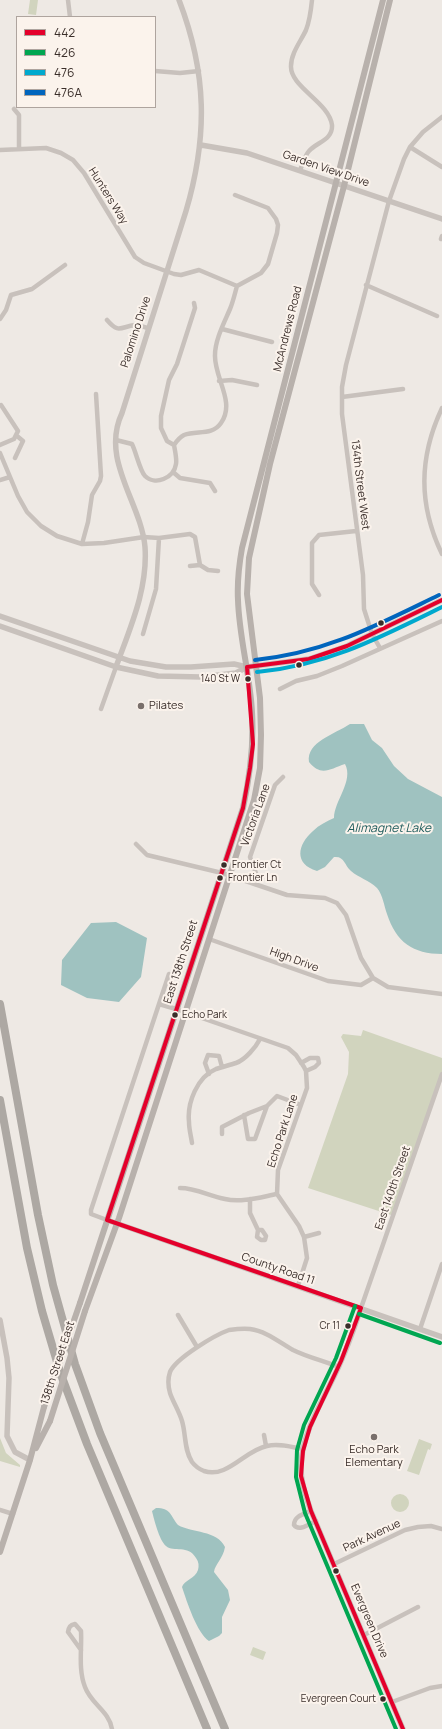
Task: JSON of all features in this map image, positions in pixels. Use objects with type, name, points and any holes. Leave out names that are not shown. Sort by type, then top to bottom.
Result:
[{"type":"highway","points":[[0,1004],[38,1215],[53,1285],[75,1364],[100,1433],[225,1729]]},
{"type":"highway","points":[[0,1100],[27,1248],[42,1311],[60,1372],[87,1444],[207,1729]]},
{"type":"main road","name":"McAndrews Road","points":[[247,667],[238,600],[239,570],[242,548],[383,0]]},
{"type":"main road","name":"McAndrews Road","points":[[256,666],[247,594],[247,575],[252,545],[270,464],[344,186],[390,0]]},
{"type":"main road","name":"East 138th Street","points":[[86,1311],[117,1224],[254,800],[260,768],[261,725],[256,666]]},
{"type":"main road","name":"East 138th Street","points":[[80,1303],[222,873],[242,808],[251,766],[252,712],[247,667]]},
{"type":"main road","name":"138th Street East","points":[[30,1460],[44,1407],[80,1303]]},
{"type":"main road","name":"138th Street East","points":[[30,1460],[50,1421],[86,1311]]},
{"type":"main road","points":[[0,1552],[30,1460]]},
{"type":"street","points":[[68,0],[70,16]]},
{"type":"street","name":"Palomino Drive","points":[[116,667],[142,590],[145,564],[144,537],[136,511],[121,476],[117,455],[117,424],[122,413],[147,328],[194,182],[201,145],[202,103],[199,71],[188,24],[179,0]]},
{"type":"street","points":[[300,170],[308,152],[326,139],[332,126],[328,114],[295,78],[290,68],[292,59],[306,30],[310,17],[312,0]]},
{"type":"street","points":[[156,71],[180,74],[199,71]]},
{"type":"street","points":[[14,108],[19,114],[19,148]]},
{"type":"street","name":"134th Street West","points":[[380,648],[372,634],[364,609],[365,574],[356,531],[354,501],[342,414],[342,397],[346,365],[389,200],[410,147],[423,132],[442,117]]},
{"type":"street","name":"Garden View Drive","points":[[201,145],[247,153],[389,200],[442,220]]},
{"type":"street","points":[[410,147],[442,167]]},
{"type":"street","name":"Hunters Way","points":[[0,150],[46,148],[61,153],[73,160],[84,173],[135,257],[144,264],[166,272],[181,275],[199,270],[237,286]]},
{"type":"street","points":[[174,445],[184,435],[213,430],[220,424],[226,414],[226,400],[220,381],[215,355],[222,329],[237,286],[261,273],[268,264],[278,233],[276,219],[268,208],[235,195]]},
{"type":"street","points":[[0,319],[6,310],[11,295],[32,289],[65,265]]},
{"type":"street","points":[[366,285],[437,316]]},
{"type":"street","points":[[174,445],[167,441],[161,428],[161,416],[170,380],[177,364],[195,308],[194,303]]},
{"type":"street","points":[[107,320],[113,327],[120,330],[136,325],[147,328]]},
{"type":"street","points":[[222,329],[272,342]]},
{"type":"street","points":[[220,381],[232,380],[257,385]]},
{"type":"street","points":[[342,397],[403,389]]},
{"type":"street","points":[[82,544],[88,522],[92,495],[100,481],[101,476],[96,394]]},
{"type":"street","points":[[1,405],[17,428],[17,436]]},
{"type":"street","points":[[442,408],[433,428],[426,452],[424,477],[427,511],[432,529],[442,554]]},
{"type":"street","points":[[0,445],[17,436]]},
{"type":"street","points":[[15,458],[23,441],[17,436]]},
{"type":"street","points":[[116,440],[132,444],[138,456],[140,468],[144,475],[151,480],[164,479],[173,472],[176,464],[174,445]]},
{"type":"street","points":[[0,453],[18,496],[27,512],[41,526],[57,536],[82,544],[104,543],[144,537],[159,538],[190,534],[195,537],[200,565]]},
{"type":"street","points":[[173,472],[180,478],[210,483],[215,491]]},
{"type":"street","points":[[0,480],[10,476]]},
{"type":"street","points":[[319,595],[312,584],[312,543],[319,535],[356,531]]},
{"type":"street","points":[[143,634],[156,589],[159,538]]},
{"type":"street","points":[[190,566],[200,565],[208,570],[218,571]]},
{"type":"street","points":[[0,616],[119,658],[142,664],[166,667],[234,664],[247,667],[309,658],[347,646],[442,600]]},
{"type":"street","points":[[280,689],[296,681],[317,676],[342,666],[442,621]]},
{"type":"street","points":[[0,626],[116,667],[158,676],[179,677],[236,674],[247,667]]},
{"type":"street","points":[[101,709],[116,667]]},
{"type":"street","name":"Victoria Lane","points":[[255,884],[257,876],[250,857],[275,785],[283,777]]},
{"type":"street","points":[[136,844],[147,855],[222,873],[287,895],[325,898],[337,903],[346,915],[361,958],[373,978],[388,987],[442,994]]},
{"type":"street","name":"High Drive","points":[[209,939],[328,981],[361,985],[373,978]]},
{"type":"street","points":[[107,1220],[91,1214],[91,1210],[170,974]]},
{"type":"street","points":[[159,1004],[288,1048],[296,1055],[301,1063],[306,1071],[315,1067],[319,1063],[318,1058],[313,1057],[301,1063]]},
{"type":"street","points":[[192,1143],[188,1121],[189,1110],[195,1091],[203,1077],[222,1067],[238,1062],[257,1046],[260,1039]]},
{"type":"street","points":[[208,1074],[205,1063],[208,1055],[219,1056],[222,1067]]},
{"type":"street","name":"Echo Park Lane","points":[[277,1194],[278,1170],[306,1088],[306,1071]]},
{"type":"street","name":"East 140th Street","points":[[361,1308],[442,1074]]},
{"type":"street","points":[[436,1090],[442,1092]]},
{"type":"street","points":[[222,1134],[222,1127],[244,1115],[267,1106],[277,1096],[301,1105]]},
{"type":"street","points":[[244,1115],[248,1139],[255,1139],[267,1106]]},
{"type":"street","points":[[180,1188],[189,1188],[226,1200],[250,1199],[277,1194],[299,1226],[304,1238],[307,1258],[298,1286]]},
{"type":"street","points":[[250,1199],[250,1213],[258,1230]]},
{"type":"street","name":"County Road 11","points":[[107,1220],[442,1337]]},
{"type":"street","points":[[304,1238],[319,1233]]},
{"type":"street","points":[[420,1329],[442,1264]]},
{"type":"street","name":"Evergreen Drive","points":[[361,1308],[351,1339],[339,1367],[308,1431],[303,1449],[301,1465],[302,1482],[311,1511],[403,1729]]},
{"type":"street","points":[[178,1315],[198,1347]]},
{"type":"street","points":[[0,1320],[9,1378],[7,1436],[15,1452],[30,1460]]},
{"type":"street","points":[[303,1449],[281,1445],[266,1446],[254,1450],[218,1472],[203,1471],[192,1462],[188,1453],[182,1421],[170,1392],[168,1380],[171,1371],[182,1357],[227,1331],[239,1328],[266,1333],[295,1350],[339,1367]]},
{"type":"street","points":[[264,1435],[266,1446]]},
{"type":"street","points":[[0,1510],[13,1514]]},
{"type":"street","points":[[311,1511],[296,1518],[294,1525],[296,1528],[300,1528],[316,1521]]},
{"type":"street","name":"Park Avenue","points":[[334,1564],[405,1530],[428,1526],[442,1529]]},
{"type":"street","points":[[364,1634],[418,1607]]},
{"type":"street","points":[[81,1650],[68,1632],[69,1628],[75,1624],[81,1631],[82,1674],[85,1688],[91,1699],[106,1714],[112,1729]]},
{"type":"street","points":[[392,1702],[430,1688],[442,1686]]},
{"type":"green space","points":[[30,0],[38,0],[36,15],[28,14]]},
{"type":"green space","points":[[363,1030],[442,1058],[442,1074],[394,1216],[308,1188],[348,1074],[349,1052],[341,1037],[343,1034],[361,1036]]},
{"type":"green space","points":[[0,1438],[6,1453],[20,1465],[20,1467],[0,1461]]},
{"type":"green space","points":[[419,1439],[432,1444],[430,1450],[428,1449],[419,1475],[407,1471]]},
{"type":"green space","points":[[396,1494],[404,1494],[409,1499],[407,1510],[404,1512],[396,1512],[391,1507],[391,1499]]},
{"type":"green space","points":[[253,1647],[266,1652],[263,1660],[250,1655]]},
{"type":"water","name":"Alimagnet Lake","points":[[350,724],[364,724],[372,740],[382,748],[394,766],[408,779],[442,797],[442,954],[422,952],[414,949],[401,939],[391,924],[382,897],[377,888],[351,871],[342,859],[334,857],[325,867],[317,871],[304,864],[301,859],[301,848],[308,836],[318,827],[334,818],[347,777],[345,764],[330,770],[322,771],[313,767],[309,762],[309,755],[312,749],[323,739]]},
{"type":"water","points":[[116,922],[147,938],[141,977],[119,1002],[87,998],[61,985],[62,960],[91,923]]},
{"type":"water","points":[[156,1508],[165,1509],[178,1525],[210,1535],[221,1542],[225,1547],[223,1555],[214,1572],[228,1590],[230,1600],[222,1617],[222,1633],[209,1641],[200,1631],[182,1587],[197,1573],[199,1567],[198,1561],[189,1551],[169,1548],[163,1543],[152,1511]]},
{"type":"transit line","name":"476A","points":[[255,660],[305,651],[328,644],[372,627],[439,595]]},
{"type":"transit line","name":"442","points":[[361,1308],[107,1220],[243,808],[253,744],[247,667],[309,659],[347,646],[442,600]]},
{"type":"transit line","name":"476","points":[[257,672],[283,668],[330,657],[374,639],[442,607]]},
{"type":"transit line","name":"426","points":[[355,1306],[336,1358],[304,1425],[297,1450],[296,1477],[305,1513],[396,1729]]},
{"type":"transit line","name":"442","points":[[361,1308],[341,1361],[310,1427],[303,1451],[301,1476],[311,1511],[403,1729]]},
{"type":"transit line","name":"426","points":[[359,1314],[440,1343]]},
{"type":"place","name":"140 St W","points":[[248,679]]},
{"type":"place","name":"Pilates","points":[[141,706]]},
{"type":"place","name":"Frontier Ct","points":[[224,865]]},
{"type":"place","name":"Frontier Ln","points":[[220,878]]},
{"type":"place","name":"Echo Park","points":[[175,1015]]},
{"type":"place","name":"Cr 11","points":[[348,1326]]},
{"type":"place","name":"Echo Park Elementary","points":[[374,1437]]},
{"type":"place","name":"Evergreen Court","points":[[383,1699]]}]
